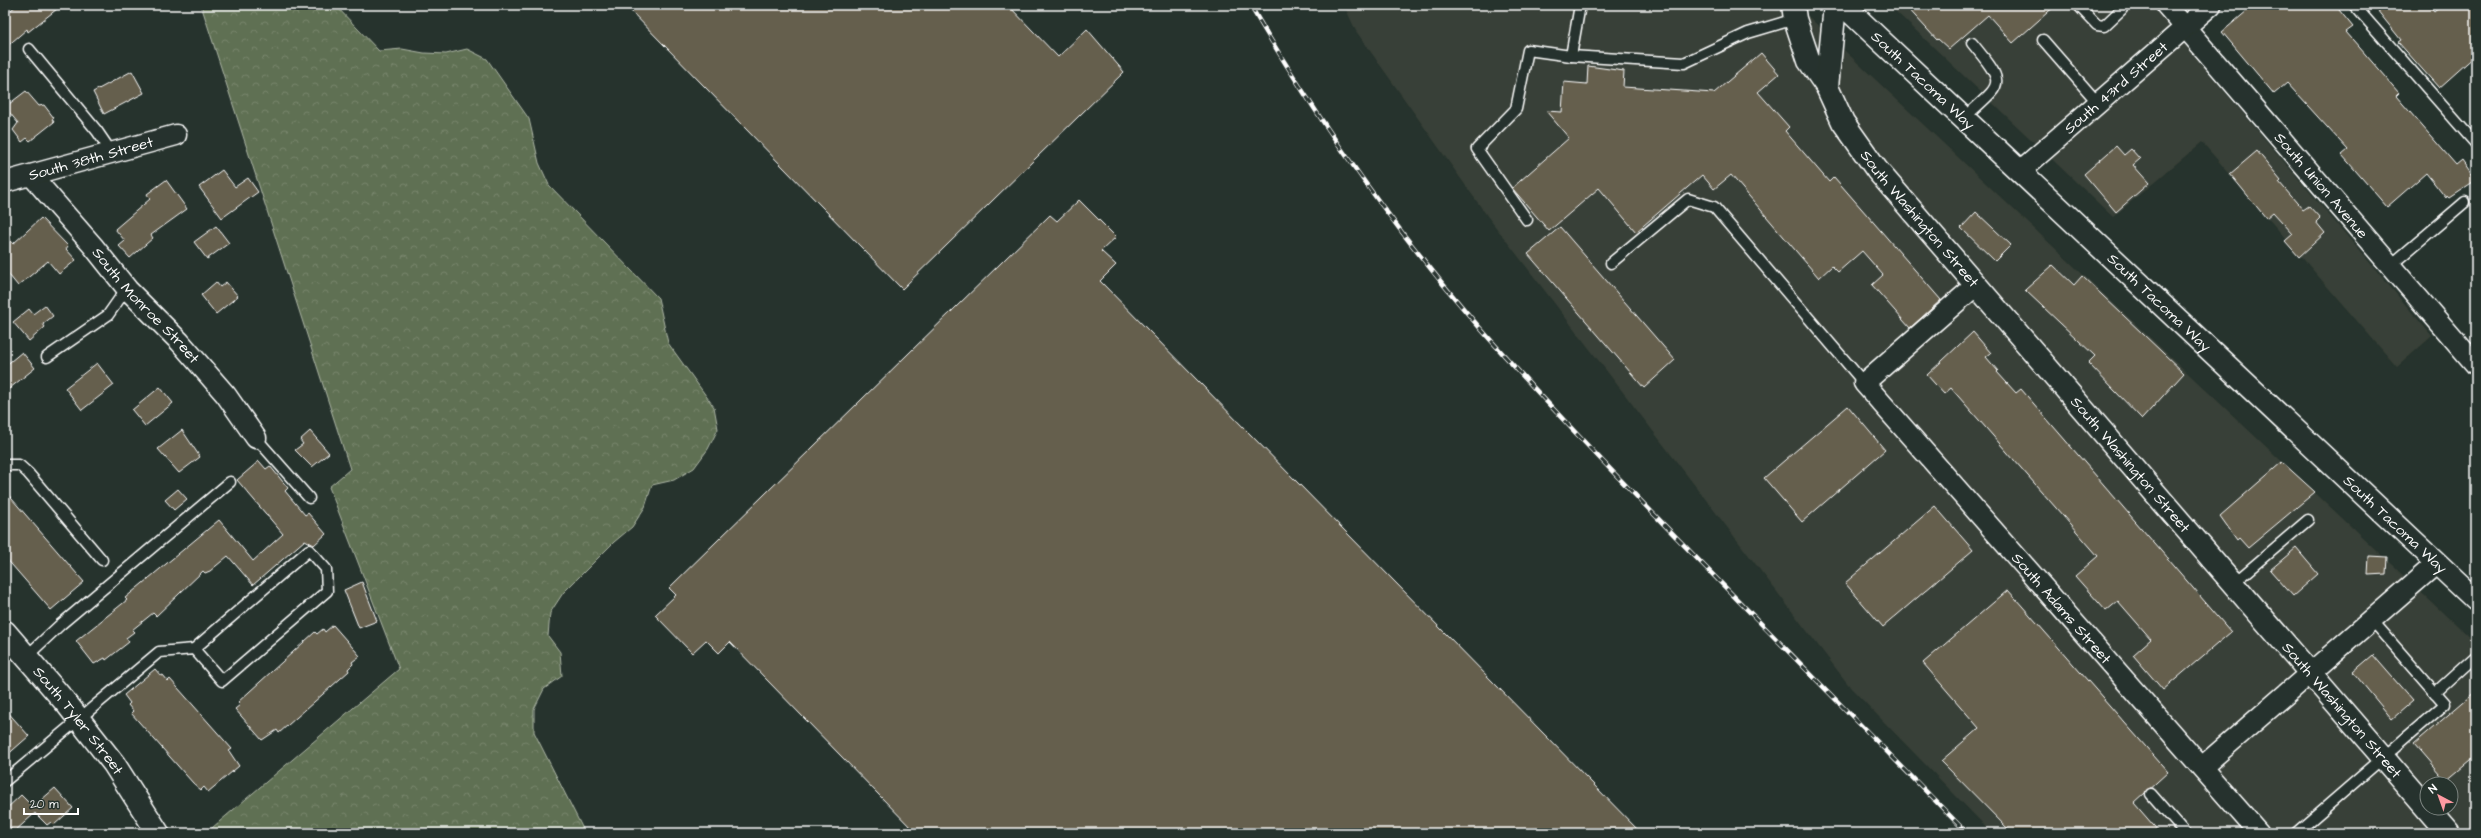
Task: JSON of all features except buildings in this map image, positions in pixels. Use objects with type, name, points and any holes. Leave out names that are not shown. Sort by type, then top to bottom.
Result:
[{"type":"street","name":"South Washington Street","points":[[1827,86],[1835,5]]},
{"type":"street","name":"South Tacoma Way","points":[[1843,5],[2476,600]]},
{"type":"street","name":"South Union Avenue","points":[[2166,5],[2476,366]]},
{"type":"street","name":"South 43rd Street","points":[[2020,171],[2211,5]]},
{"type":"street","name":"South Washington Street","points":[[1794,12],[1809,61],[1827,86],[1843,122],[1866,156],[1975,286],[2448,833]]},
{"type":"street","name":"South 38th Street","points":[[5,182],[176,135]]},
{"type":"street","name":"South Monroe Street","points":[[31,176],[93,246],[126,288],[180,342],[226,395],[256,438]]},
{"type":"street","points":[[1864,383],[1975,286]]},
{"type":"street","name":"South Adams Street","points":[[1864,383],[2259,833]]},
{"type":"street","points":[[2202,767],[2437,563]]},
{"type":"street","name":"South Tyler Street","points":[[5,632],[79,719],[114,764],[158,833]]},
{"type":"lane","points":[[1571,56],[1580,5]]},
{"type":"lane","points":[[2078,5],[2097,26],[2104,26],[2122,9]]},
{"type":"lane","points":[[2354,5],[2476,144]]},
{"type":"lane","points":[[1527,220],[1477,149],[1516,109],[1528,50],[1571,56],[1684,63],[1794,12]]},
{"type":"lane","points":[[2043,40],[2098,103]]},
{"type":"lane","points":[[1963,119],[1995,89],[1997,81],[1996,72],[1972,43]]},
{"type":"lane","points":[[29,49],[97,131],[112,153]]},
{"type":"lane","points":[[1611,263],[1688,199],[1714,207],[1864,383]]},
{"type":"lane","points":[[2390,266],[2465,202]]},
{"type":"lane","points":[[47,357],[108,315],[126,288]]},
{"type":"lane","points":[[256,438],[309,498]]},
{"type":"lane","points":[[5,465],[19,465],[28,473],[102,560]]},
{"type":"lane","points":[[26,656],[60,625],[230,482]]},
{"type":"lane","points":[[2233,584],[2308,520]]},
{"type":"lane","points":[[5,781],[159,652],[194,649],[309,550],[326,568],[327,591],[222,681],[194,649]]},
{"type":"lane","points":[[2296,833],[2445,704],[2372,620]]},
{"type":"lane","points":[[2435,693],[2476,656]]},
{"type":"lane","points":[[2151,794],[2185,833]]},
{"type":"shaded area","points":[[1344,5],[1796,5],[2476,644],[2476,833],[1992,833],[1851,688],[1488,217],[1356,31]]},
{"type":"shaded area","points":[[1889,5],[2151,5],[2432,336],[2397,367],[2202,142],[2113,217]]},
{"type":"green space","points":[[201,5],[335,5],[379,51],[402,49],[424,53],[446,54],[467,49],[487,59],[529,119],[539,163],[549,185],[658,298],[668,343],[714,407],[718,429],[708,449],[694,468],[674,480],[652,485],[645,507],[632,527],[614,542],[563,593],[550,613],[548,636],[560,652],[562,676],[544,689],[534,709],[534,732],[585,833],[206,833],[399,669],[329,487],[350,469]]},
{"type":"railway","points":[[1250,5],[1300,87],[1354,167],[1412,245],[1473,320],[1534,388],[1628,487],[1967,833]]}]
